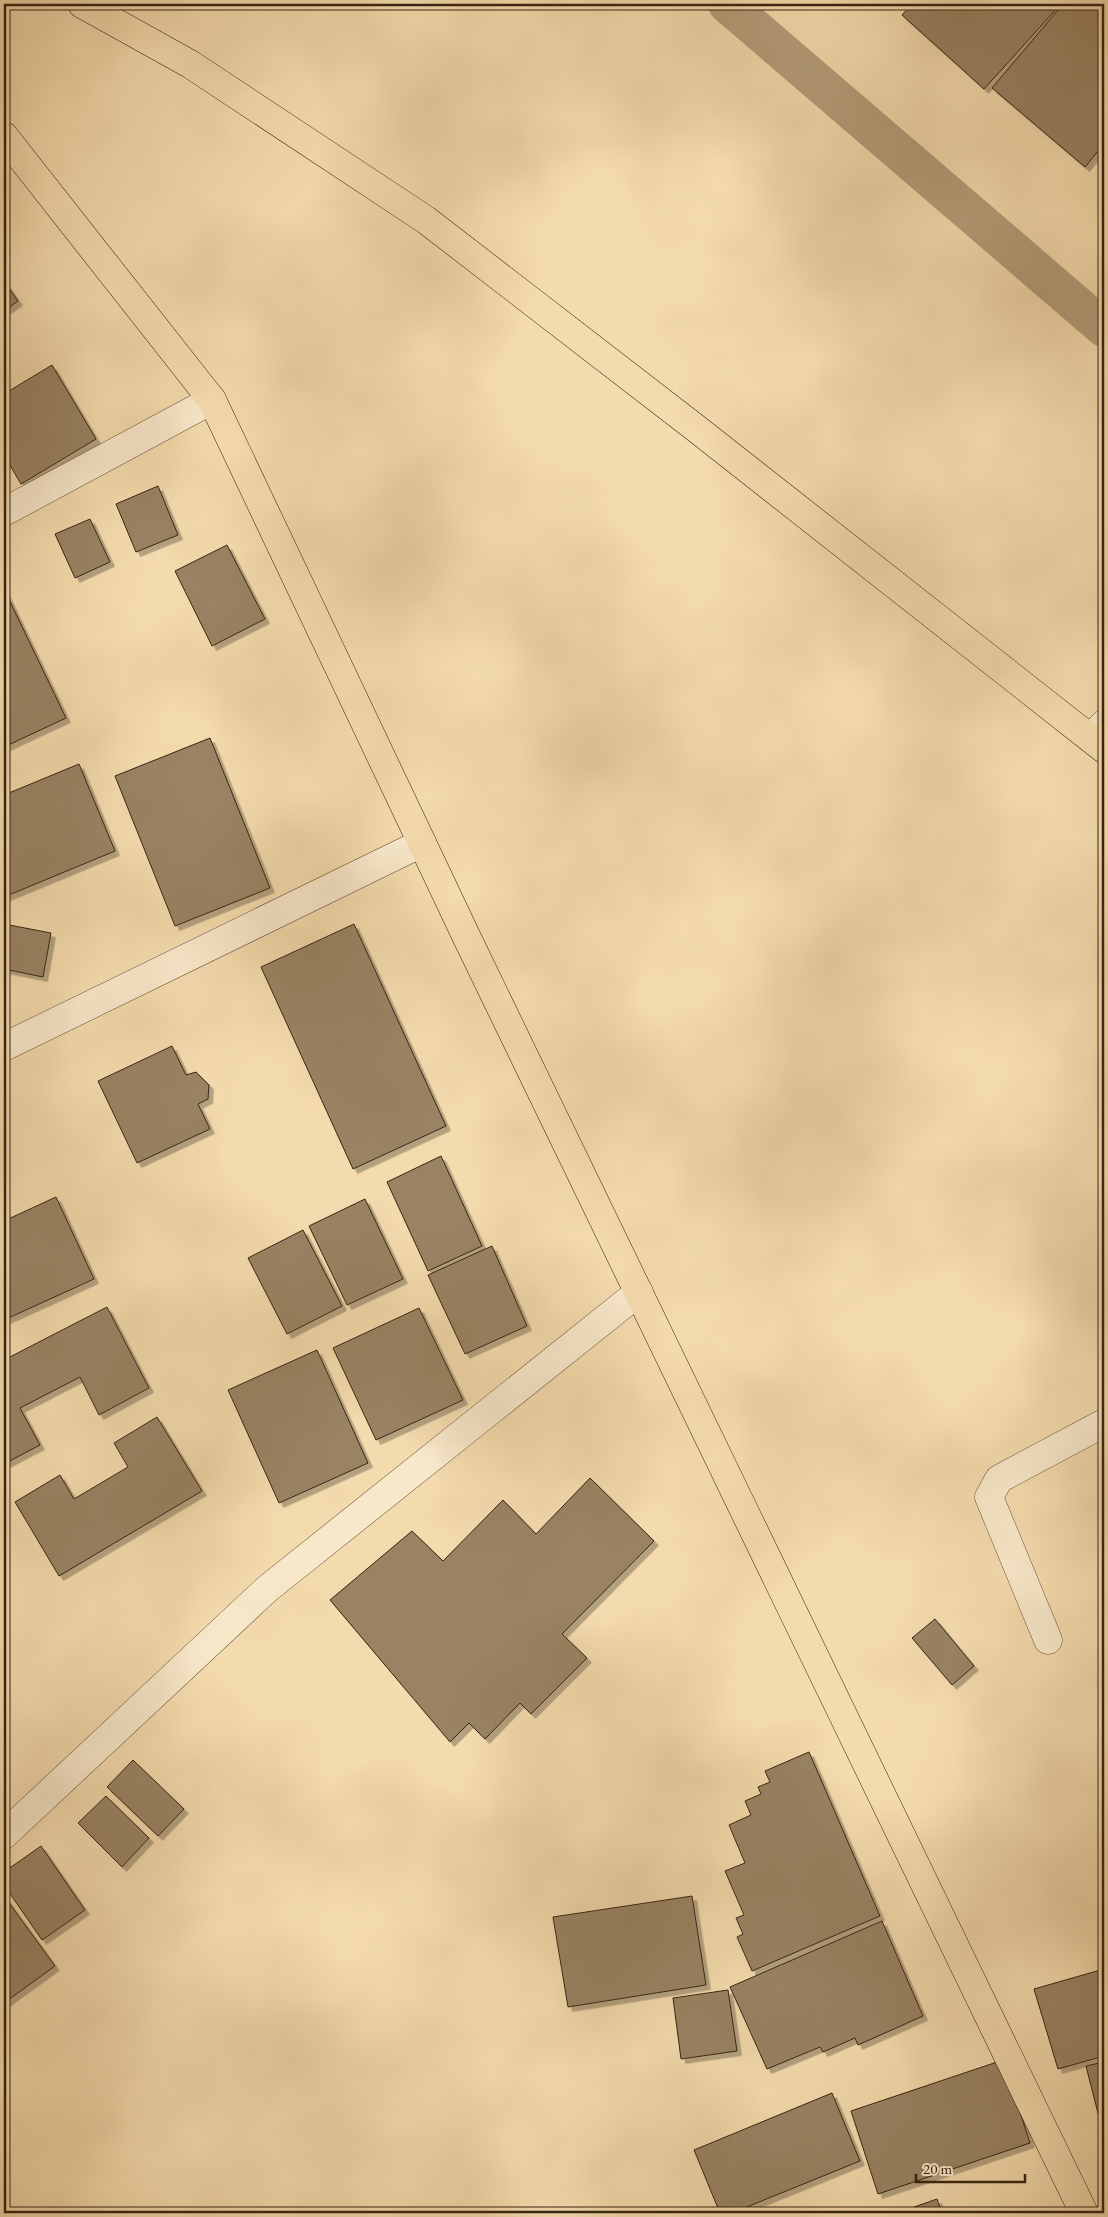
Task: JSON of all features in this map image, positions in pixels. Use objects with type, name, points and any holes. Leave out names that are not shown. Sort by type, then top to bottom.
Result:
[{"type":"main road","points":[[82,4],[190,64],[426,220],[1100,737]]},
{"type":"main road","points":[[4,136],[212,400],[422,843],[1084,2213]]},
{"type":"street","points":[[4,512],[212,400]]},
{"type":"street","points":[[4,1046],[422,843]]},
{"type":"street","points":[[4,1835],[268,1589],[639,1292]]},
{"type":"street","points":[[1048,1640],[989,1497],[998,1479],[1104,1423]]},
{"type":"building","points":[[912,4],[1061,4],[984,89],[902,15]]},
{"type":"building","points":[[1063,4],[1104,4],[1104,144],[1085,167],[992,88]]},
{"type":"building","points":[[4,281],[18,301],[4,311]]},
{"type":"building","points":[[52,365],[96,439],[21,484],[4,455],[4,394]]},
{"type":"building","points":[[158,486],[178,535],[136,552],[116,504]]},
{"type":"building","points":[[90,519],[110,562],[75,578],[55,534]]},
{"type":"building","points":[[227,545],[265,619],[212,646],[175,571]]},
{"type":"building","points":[[4,589],[66,718],[4,747]]},
{"type":"building","points":[[210,738],[270,888],[175,926],[115,776]]},
{"type":"building","points":[[79,764],[115,851],[4,897],[4,795]]},
{"type":"building","points":[[4,924],[51,933],[43,977],[4,969]]},
{"type":"building","points":[[354,924],[446,1126],[353,1169],[261,967]]},
{"type":"building","points":[[172,1046],[186,1075],[196,1072],[209,1085],[208,1099],[198,1104],[210,1129],[137,1163],[98,1081]]},
{"type":"building","points":[[441,1156],[482,1246],[428,1271],[387,1182]]},
{"type":"building","points":[[56,1197],[94,1279],[4,1320],[4,1221]]},
{"type":"building","points":[[365,1199],[403,1279],[347,1305],[309,1226]]},
{"type":"building","points":[[303,1230],[342,1306],[287,1334],[248,1258]]},
{"type":"building","points":[[492,1246],[527,1326],[465,1354],[428,1275]]},
{"type":"building","points":[[107,1307],[149,1388],[99,1415],[80,1377],[20,1408],[40,1445],[4,1464],[4,1360]]},
{"type":"building","points":[[419,1308],[463,1400],[376,1440],[333,1348]]},
{"type":"building","points":[[317,1350],[368,1463],[279,1503],[228,1390]]},
{"type":"building","points":[[157,1417],[202,1491],[59,1576],[15,1502],[60,1475],[74,1499],[128,1467],[114,1443]]},
{"type":"building","points":[[590,1478],[654,1541],[562,1634],[587,1658],[531,1714],[520,1703],[485,1739],[469,1723],[450,1742],[330,1600],[412,1531],[443,1561],[503,1500],[536,1534]]},
{"type":"building","points":[[935,1619],[974,1666],[952,1685],[912,1638]]},
{"type":"building","points":[[809,1752],[880,1916],[752,1971],[737,1937],[743,1934],[736,1918],[744,1915],[725,1871],[745,1863],[729,1825],[751,1815],[745,1801],[761,1794],[758,1787],[770,1782],[765,1771]]},
{"type":"building","points":[[133,1760],[184,1809],[158,1836],[107,1787]]},
{"type":"building","points":[[106,1796],[149,1838],[122,1867],[78,1823]]},
{"type":"building","points":[[41,1846],[85,1910],[42,1940],[4,1885],[4,1872]]},
{"type":"building","points":[[4,1896],[55,1966],[4,2003]]},
{"type":"building","points":[[692,1896],[706,1985],[568,2007],[553,1917]]},
{"type":"building","points":[[882,1921],[923,2016],[858,2045],[855,2038],[823,2052],[820,2047],[767,2069],[730,1987]]},
{"type":"building","points":[[1104,1969],[1104,2056],[1058,2069],[1034,1989]]},
{"type":"building","points":[[728,1990],[737,2051],[681,2059],[673,1998]]},
{"type":"building","points":[[1003,2060],[1030,2143],[878,2194],[851,2111]]},
{"type":"building","points":[[1104,2062],[1104,2137],[1086,2066]]},
{"type":"building","points":[[832,2093],[860,2161],[732,2213],[720,2213],[694,2150]]},
{"type":"building","points":[[937,2199],[942,2213],[897,2213]]},
{"type":"waterway","points":[[727,4],[1104,328]]}]
